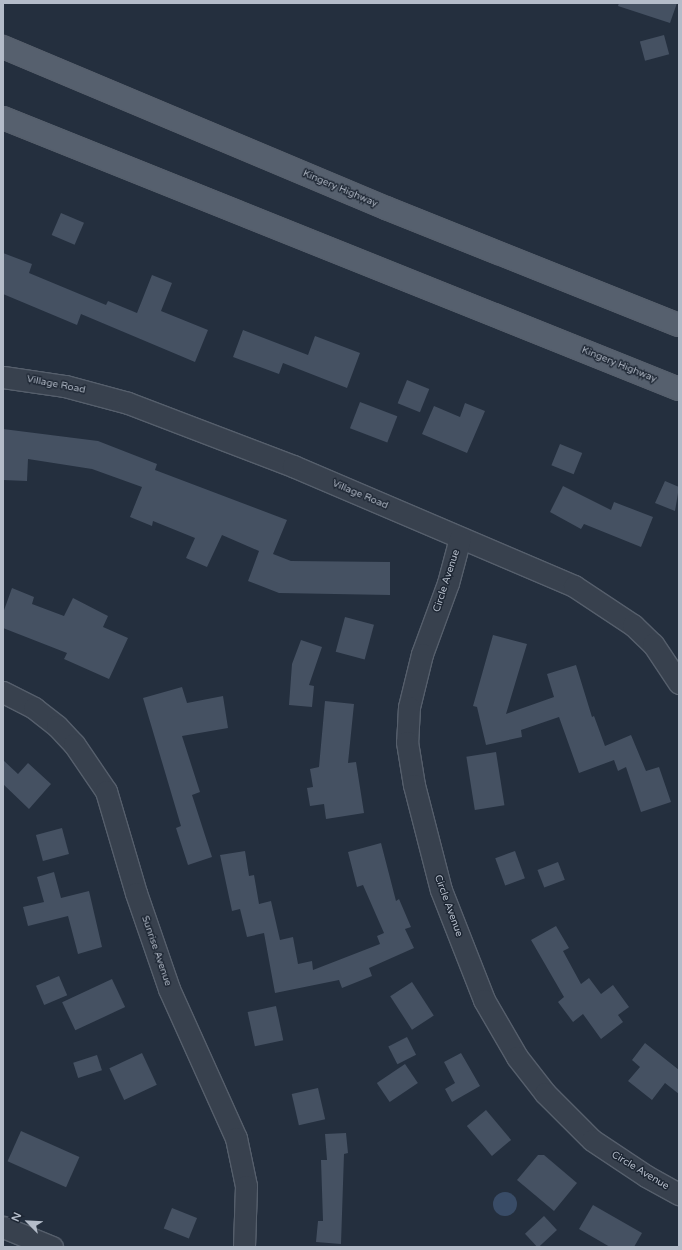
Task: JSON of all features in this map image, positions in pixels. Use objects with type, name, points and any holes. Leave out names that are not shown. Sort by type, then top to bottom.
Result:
[{"type":"main road","name":"Kingery Highway","points":[[3,47],[386,208],[679,325]]},
{"type":"main road","name":"Kingery Highway","points":[[3,118],[679,389]]},
{"type":"street","name":"Village Road","points":[[3,377],[65,386],[128,403],[293,466],[574,586],[611,608],[653,644],[679,683]]},
{"type":"street","name":"Circle Avenue","points":[[460,538],[448,584],[422,654],[409,707],[407,742],[416,792],[441,890],[484,1000],[517,1057],[531,1075],[592,1140],[646,1176],[679,1194]]},
{"type":"street","name":"Sunrise Avenue","points":[[3,692],[34,708],[57,726],[79,750],[106,791],[136,893],[169,989],[236,1138],[246,1186],[244,1247]]},
{"type":"street","points":[[3,1227],[52,1247]]},
{"type":"water","points":[[505,1192],[510,1193],[516,1199],[516,1209],[510,1215],[505,1216],[500,1215],[494,1209],[493,1204],[494,1199],[500,1193]]},
{"type":"building","points":[[619,3],[677,3],[670,23],[618,6]]},
{"type":"building","points":[[664,35],[669,54],[645,61],[640,41]]},
{"type":"building","points":[[61,213],[84,223],[75,245],[52,235]]},
{"type":"building","points":[[3,253],[32,264],[29,273],[106,305],[108,301],[137,313],[152,275],[172,283],[161,311],[208,330],[195,362],[81,314],[77,325],[3,294]]},
{"type":"building","points":[[243,330],[308,355],[315,336],[360,353],[347,388],[283,363],[279,374],[233,357]]},
{"type":"building","points":[[407,380],[429,389],[420,412],[398,403]]},
{"type":"building","points":[[360,402],[397,416],[387,442],[350,428]]},
{"type":"building","points":[[465,403],[485,411],[467,453],[422,434],[434,406],[460,417]]},
{"type":"building","points":[[3,429],[98,441],[157,464],[155,470],[287,520],[273,554],[291,561],[390,562],[390,595],[279,593],[248,581],[259,551],[222,535],[207,567],[186,558],[195,538],[153,521],[152,526],[130,517],[142,487],[92,469],[28,459],[27,481],[3,480]]},
{"type":"building","points":[[560,444],[582,453],[574,474],[551,465]]},
{"type":"building","points":[[665,481],[679,487],[675,511],[655,503]]},
{"type":"building","points":[[563,486],[611,510],[614,502],[653,517],[641,547],[584,524],[581,529],[550,512]]},
{"type":"building","points":[[12,588],[34,597],[32,604],[64,616],[73,598],[108,616],[103,627],[128,638],[109,679],[64,659],[67,653],[3,628],[3,613]]},
{"type":"building","points":[[345,617],[374,625],[365,660],[336,652]]},
{"type":"building","points":[[493,635],[527,644],[506,714],[554,697],[547,674],[576,665],[592,717],[594,716],[605,746],[631,735],[646,771],[659,767],[671,802],[641,812],[626,767],[618,771],[614,760],[579,773],[559,717],[521,730],[522,737],[486,745],[477,707],[473,706]]},
{"type":"building","points":[[301,640],[322,647],[309,685],[314,686],[312,707],[289,705],[292,664]]},
{"type":"building","points":[[182,687],[187,703],[223,696],[228,728],[182,736],[200,792],[192,795],[212,857],[188,865],[176,828],[181,826],[143,698]]},
{"type":"building","points":[[325,701],[354,704],[348,763],[356,762],[364,813],[326,819],[324,804],[310,806],[307,788],[313,787],[310,769],[319,767]]},
{"type":"building","points":[[496,752],[504,805],[475,810],[466,757]]},
{"type":"building","points":[[3,760],[18,774],[28,763],[51,784],[29,809],[3,784]]},
{"type":"building","points":[[62,828],[69,854],[43,861],[36,835]]},
{"type":"building","points":[[381,843],[396,901],[399,899],[411,927],[405,929],[414,948],[369,968],[372,976],[342,988],[339,980],[275,993],[264,933],[247,937],[240,909],[232,911],[220,855],[245,851],[249,876],[254,875],[259,904],[271,901],[280,940],[293,937],[298,964],[312,961],[313,970],[380,944],[377,936],[384,933],[363,885],[357,887],[348,852]]},
{"type":"building","points":[[515,851],[525,878],[505,885],[495,858]]},
{"type":"building","points":[[558,862],[565,880],[544,888],[537,870]]},
{"type":"building","points":[[54,872],[61,898],[89,891],[102,947],[78,954],[68,916],[28,926],[23,907],[44,902],[37,877]]},
{"type":"building","points":[[556,926],[569,948],[563,951],[581,984],[589,978],[601,994],[613,985],[629,1007],[618,1015],[623,1022],[601,1039],[583,1014],[573,1022],[558,1002],[564,997],[531,940]]},
{"type":"building","points":[[59,976],[67,995],[44,1005],[36,986]]},
{"type":"building","points":[[112,979],[125,1007],[75,1030],[62,1002]]},
{"type":"building","points":[[412,982],[434,1016],[412,1030],[390,996]]},
{"type":"building","points":[[276,1006],[283,1040],[255,1046],[248,1012]]},
{"type":"building","points":[[407,1037],[416,1055],[397,1064],[388,1047]]},
{"type":"building","points":[[645,1043],[679,1070],[679,1094],[665,1083],[652,1100],[628,1081],[640,1067],[632,1060]]},
{"type":"building","points":[[142,1053],[157,1085],[124,1100],[109,1068]]},
{"type":"building","points":[[461,1053],[480,1086],[452,1102],[445,1089],[455,1083],[444,1062]]},
{"type":"building","points":[[97,1055],[102,1070],[78,1078],[73,1063]]},
{"type":"building","points":[[405,1064],[418,1083],[390,1102],[377,1083]]},
{"type":"building","points":[[318,1088],[325,1119],[299,1125],[292,1094]]},
{"type":"building","points":[[486,1110],[511,1140],[492,1156],[467,1126]]},
{"type":"building","points":[[21,1131],[79,1157],[66,1187],[8,1161]]},
{"type":"building","points":[[346,1133],[348,1153],[344,1154],[341,1244],[316,1242],[318,1221],[323,1221],[321,1160],[327,1160],[325,1134]]},
{"type":"building","points":[[538,1155],[544,1155],[577,1183],[554,1211],[517,1180]]},
{"type":"building","points":[[593,1205],[642,1233],[634,1247],[610,1247],[579,1229]]},
{"type":"building","points":[[172,1208],[197,1218],[189,1239],[164,1228]]},
{"type":"building","points":[[544,1216],[557,1230],[539,1247],[525,1234]]}]
